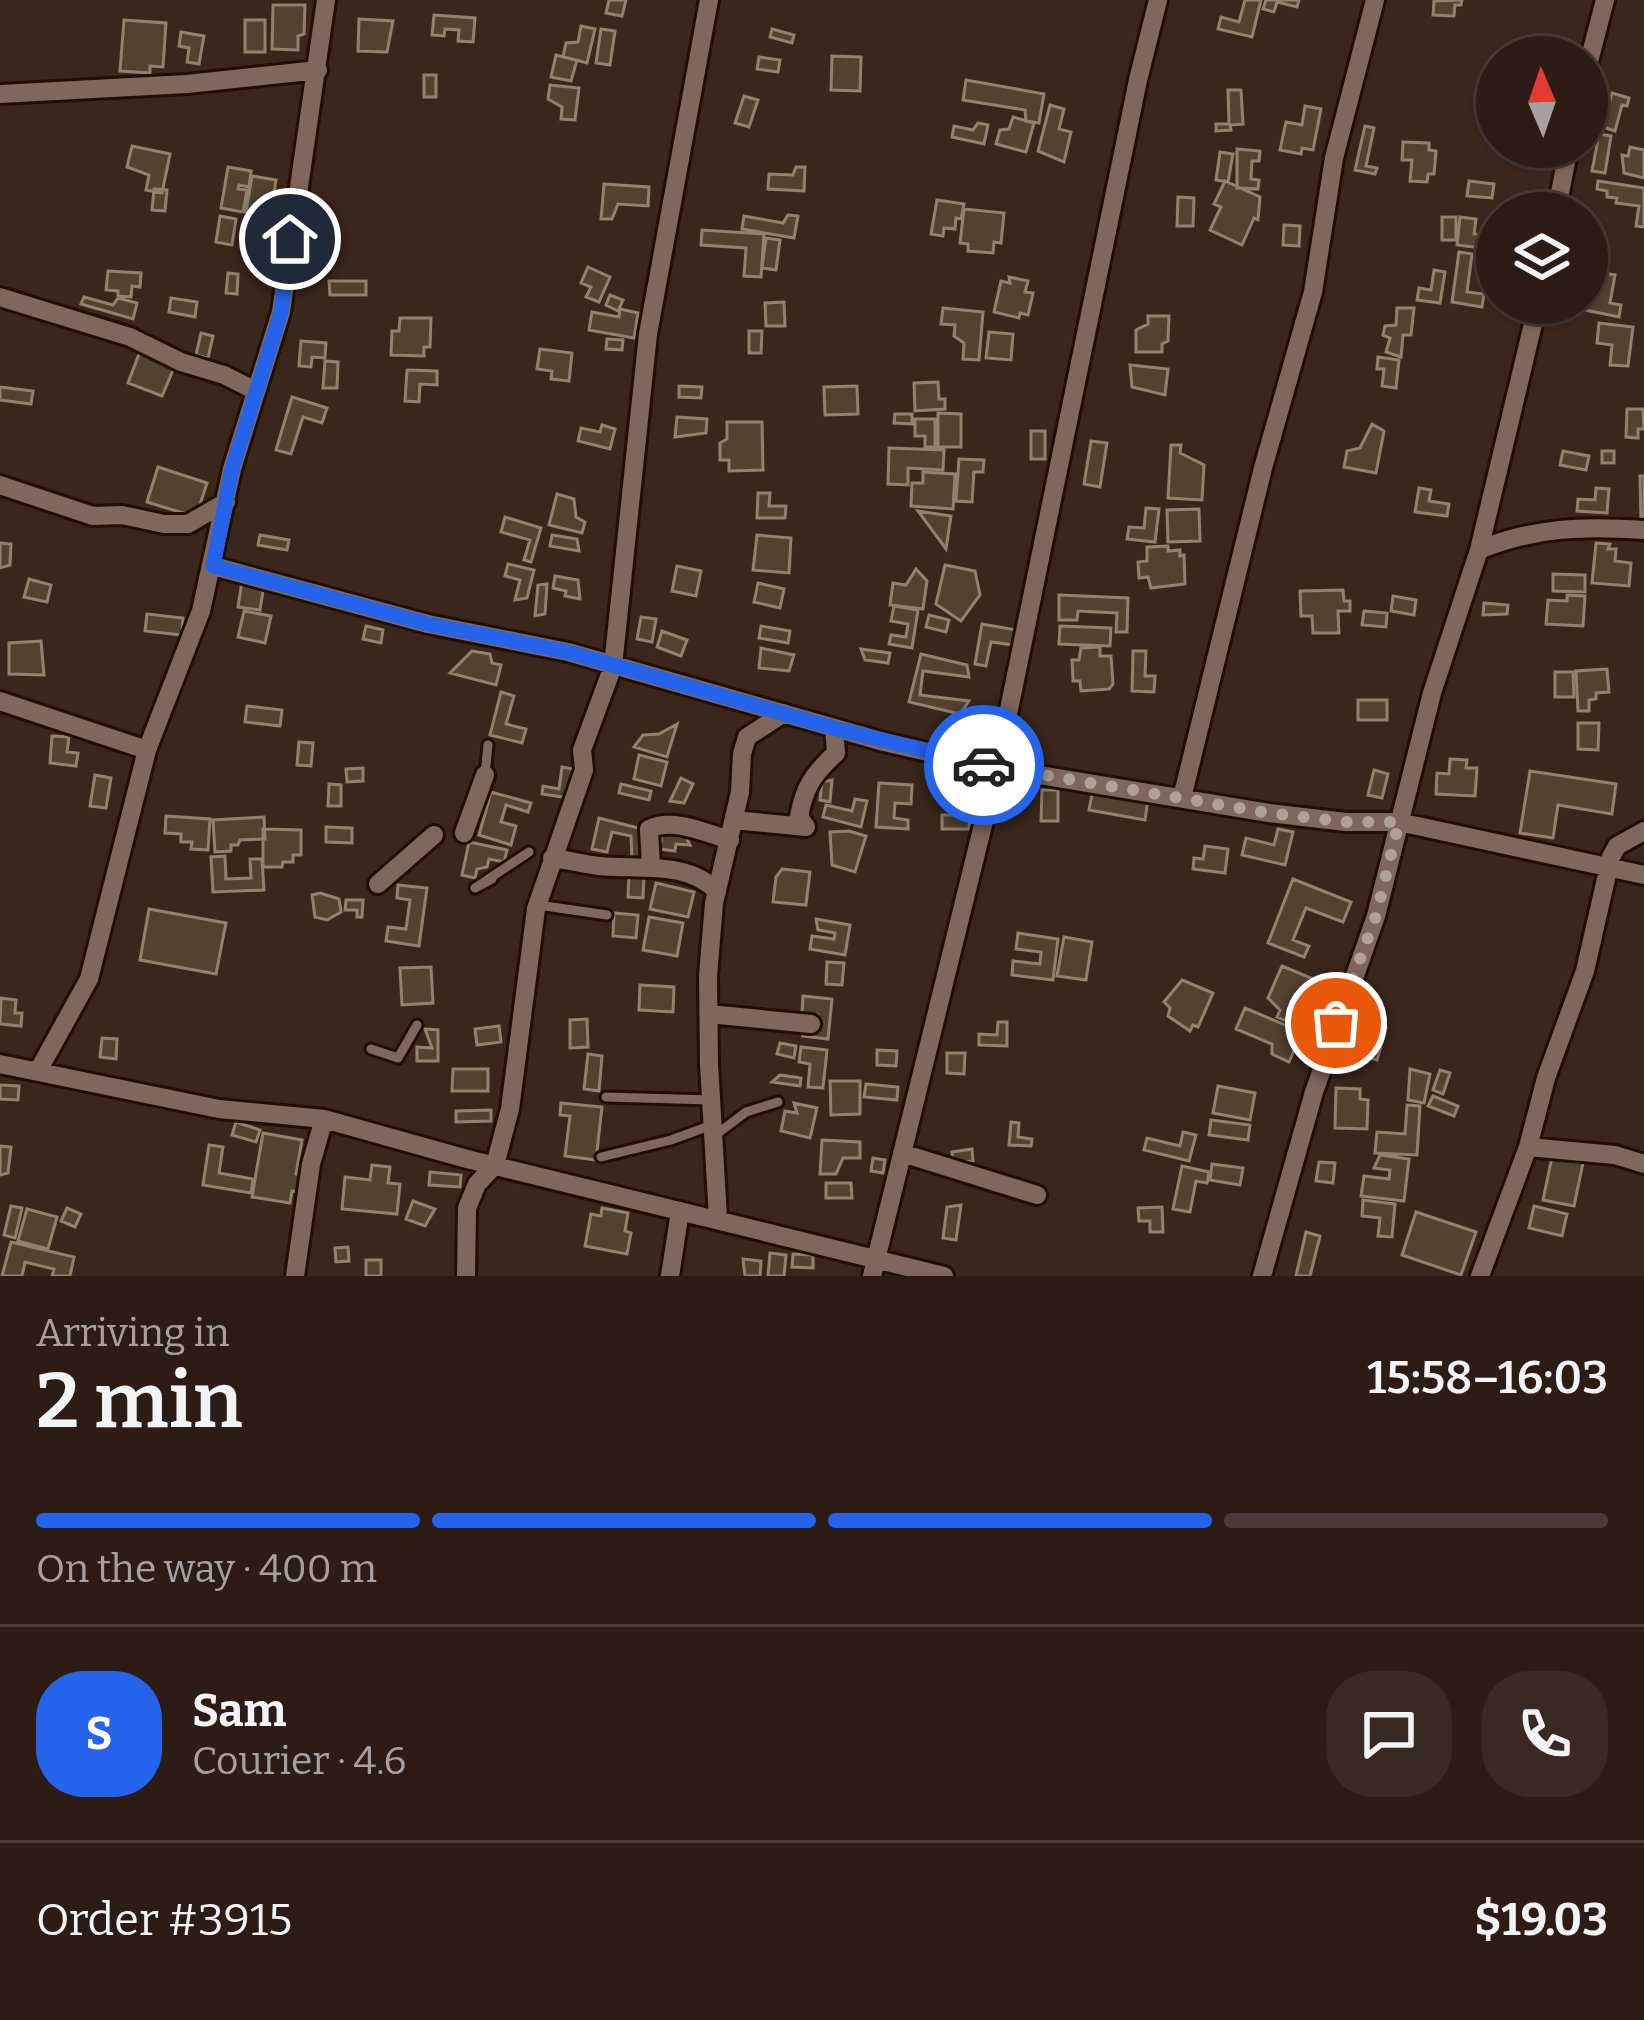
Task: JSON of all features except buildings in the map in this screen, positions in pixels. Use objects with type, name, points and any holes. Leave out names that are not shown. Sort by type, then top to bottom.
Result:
[{"type":"street","points":[[38,1071],[88,979],[147,750],[202,611],[254,390],[281,312],[326,0]]},
{"type":"street","points":[[466,1276],[467,1208],[477,1184],[495,1165],[511,1109],[538,905],[584,770],[582,750],[613,666],[648,334],[709,0]]},
{"type":"street","points":[[875,1266],[997,768],[1158,0]]},
{"type":"street","points":[[1183,798],[1264,468],[1313,292],[1334,158],[1375,0]]},
{"type":"street","points":[[1596,36],[1605,0]]},
{"type":"street","points":[[0,94],[318,70]]},
{"type":"street","points":[[0,297],[130,337],[254,390]]},
{"type":"street","points":[[1262,1276],[1314,1092],[1376,916],[1432,693],[1479,550],[1533,324]]},
{"type":"street","points":[[0,485],[92,516],[122,515],[164,524],[188,524],[226,502]]},
{"type":"street","points":[[1479,550],[1515,535],[1569,527],[1644,530]]},
{"type":"street","points":[[213,566],[997,768],[1346,822],[1399,822],[1644,875]]},
{"type":"street","points":[[0,701],[147,750]]},
{"type":"street","points":[[718,1218],[708,976],[717,892],[747,737],[784,713]]},
{"type":"street","points":[[651,866],[649,829],[655,825],[732,830],[806,827],[799,817],[801,805],[810,776],[836,753],[834,728]]},
{"type":"street","points":[[464,833],[485,776]]},
{"type":"street","points":[[1480,1276],[1585,971],[1609,868],[1618,846],[1644,831]]},
{"type":"street","points":[[377,884],[434,836]]},
{"type":"street","points":[[552,858],[599,866],[651,866],[703,879],[717,892]]},
{"type":"street","points":[[709,1015],[811,1024]]},
{"type":"street","points":[[0,1064],[218,1109],[324,1119],[718,1218],[875,1266],[944,1276]]},
{"type":"street","points":[[295,1276],[311,1164],[324,1119]]},
{"type":"street","points":[[1528,1147],[1616,1155],[1644,1164]]},
{"type":"street","points":[[902,1154],[1037,1196]]},
{"type":"street","points":[[670,1276],[680,1211]]},
{"type":"lane","points":[[485,776],[488,746]]},
{"type":"lane","points":[[492,879],[529,852]]},
{"type":"lane","points":[[538,905],[607,915]]},
{"type":"lane","points":[[371,1049],[398,1058],[417,1024]]},
{"type":"lane","points":[[606,1096],[711,1100]]},
{"type":"lane","points":[[601,1157],[713,1131],[746,1112],[778,1102]]},
{"type":"way so far","points":[[984,765],[1269,813],[1346,822],[1399,822],[1376,916],[1336,1023]]},
{"type":"route","points":[[290,239],[281,312],[232,469],[213,566],[428,624],[568,652],[884,742],[984,765]]}]
